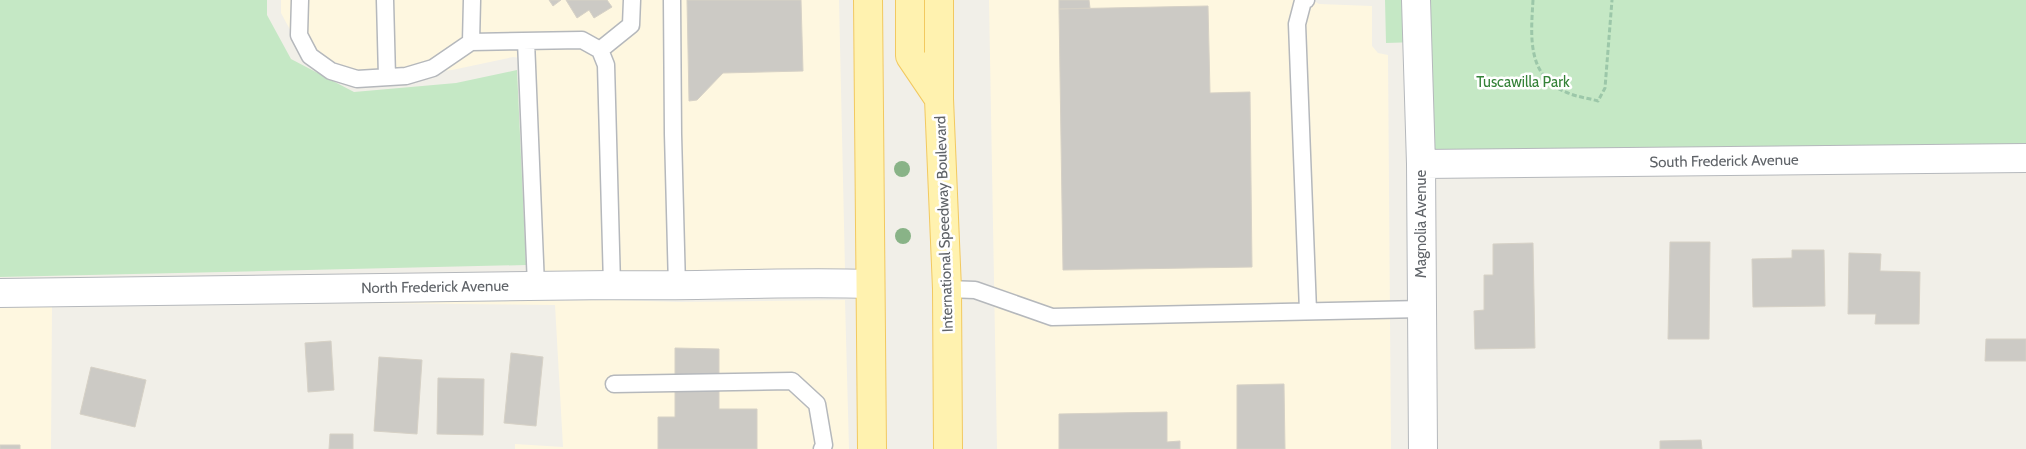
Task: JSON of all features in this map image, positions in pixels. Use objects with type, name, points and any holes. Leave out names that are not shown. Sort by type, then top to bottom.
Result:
[{"type":"main road","points":[[868,0],[872,449]]},
{"type":"main road","points":[[910,0],[910,56],[939,98]]},
{"type":"main road","name":"International Speedway Boulevard","points":[[939,0],[939,98],[947,289],[948,449]]},
{"type":"street","name":"Magnolia Avenue","points":[[1416,0],[1421,164],[1423,449]]},
{"type":"street","name":"South Frederick Avenue","points":[[1421,164],[2026,158]]},
{"type":"street","name":"North Frederick Avenue","points":[[0,293],[612,285],[677,287],[831,283],[870,284]]},
{"type":"lane","points":[[300,0],[299,35],[310,56],[331,72],[357,79],[406,76],[433,68],[471,42],[582,40],[600,50],[606,65],[612,285]]},
{"type":"lane","points":[[385,0],[387,77]]},
{"type":"lane","points":[[471,42],[472,0]]},
{"type":"lane","points":[[600,50],[631,25],[632,0]]},
{"type":"lane","points":[[672,0],[672,115],[677,287]]},
{"type":"lane","points":[[1306,0],[1303,1],[1297,24],[1308,311]]},
{"type":"lane","points":[[526,41],[536,286]]},
{"type":"lane","points":[[947,289],[975,290],[1052,317],[1422,309]]},
{"type":"lane","points":[[614,384],[792,381],[817,404],[824,445],[822,449]]},
{"type":"path","points":[[1533,0],[1530,26],[1531,48],[1537,64],[1547,80],[1567,93],[1598,101],[1605,88],[1612,0]]},
{"type":"shaded area","points":[[281,0],[839,0],[845,270],[538,272],[521,58],[513,57],[452,70],[356,79],[301,50],[281,13]]},
{"type":"shaded area","points":[[989,0],[1312,0],[1319,4],[1372,6],[1372,46],[1378,53],[1388,55],[1391,449],[997,449]]},
{"type":"shaded area","points":[[613,300],[679,302],[845,300],[849,449],[515,449],[515,444],[563,447],[555,305],[358,303]]},
{"type":"shaded area","points":[[0,307],[52,307],[51,449],[0,449]]},
{"type":"green space","points":[[0,0],[267,0],[267,15],[291,59],[354,92],[456,83],[517,70],[526,265],[0,277]]},
{"type":"green space","name":"Tuscawilla Park","points":[[1385,0],[2026,0],[2026,158],[1421,164],[1417,42],[1386,43]]},
{"type":"building","points":[[549,0],[561,0],[553,6]]},
{"type":"building","points":[[566,0],[607,0],[612,7],[594,18],[589,10],[577,18]]},
{"type":"building","points":[[687,0],[801,0],[803,71],[723,73],[697,100],[689,101]]},
{"type":"building","points":[[1059,0],[1089,0],[1090,8],[1059,9]]},
{"type":"building","points":[[1208,6],[1210,93],[1250,92],[1252,267],[1063,270],[1059,9]]},
{"type":"building","points":[[1670,242],[1710,242],[1709,339],[1668,339]]},
{"type":"building","points":[[1533,243],[1535,348],[1475,349],[1474,311],[1484,310],[1484,275],[1493,275],[1493,244]]},
{"type":"building","points":[[1792,250],[1824,250],[1825,306],[1753,307],[1752,259],[1792,258]]},
{"type":"building","points":[[1849,253],[1881,254],[1880,271],[1920,272],[1919,324],[1875,324],[1876,314],[1848,314]]},
{"type":"building","points":[[1986,339],[2026,339],[2026,361],[1985,361]]},
{"type":"building","points":[[331,341],[334,390],[308,392],[305,343]]},
{"type":"building","points":[[675,348],[719,349],[719,409],[757,409],[757,449],[658,449],[658,417],[675,417]]},
{"type":"building","points":[[511,353],[543,357],[536,426],[504,423]]},
{"type":"building","points":[[379,357],[422,360],[417,434],[374,431]]},
{"type":"building","points":[[91,367],[146,380],[135,427],[80,414]]},
{"type":"building","points":[[438,378],[484,379],[483,435],[437,434]]},
{"type":"building","points":[[1284,384],[1285,449],[1237,449],[1237,385]]},
{"type":"building","points":[[1167,412],[1167,442],[1180,441],[1180,449],[1059,449],[1059,414]]},
{"type":"building","points":[[330,434],[353,434],[353,449],[329,449]]},
{"type":"building","points":[[1701,440],[1702,449],[1660,449],[1660,441]]},
{"type":"building","points":[[0,445],[20,445],[20,449],[0,449]]}]
